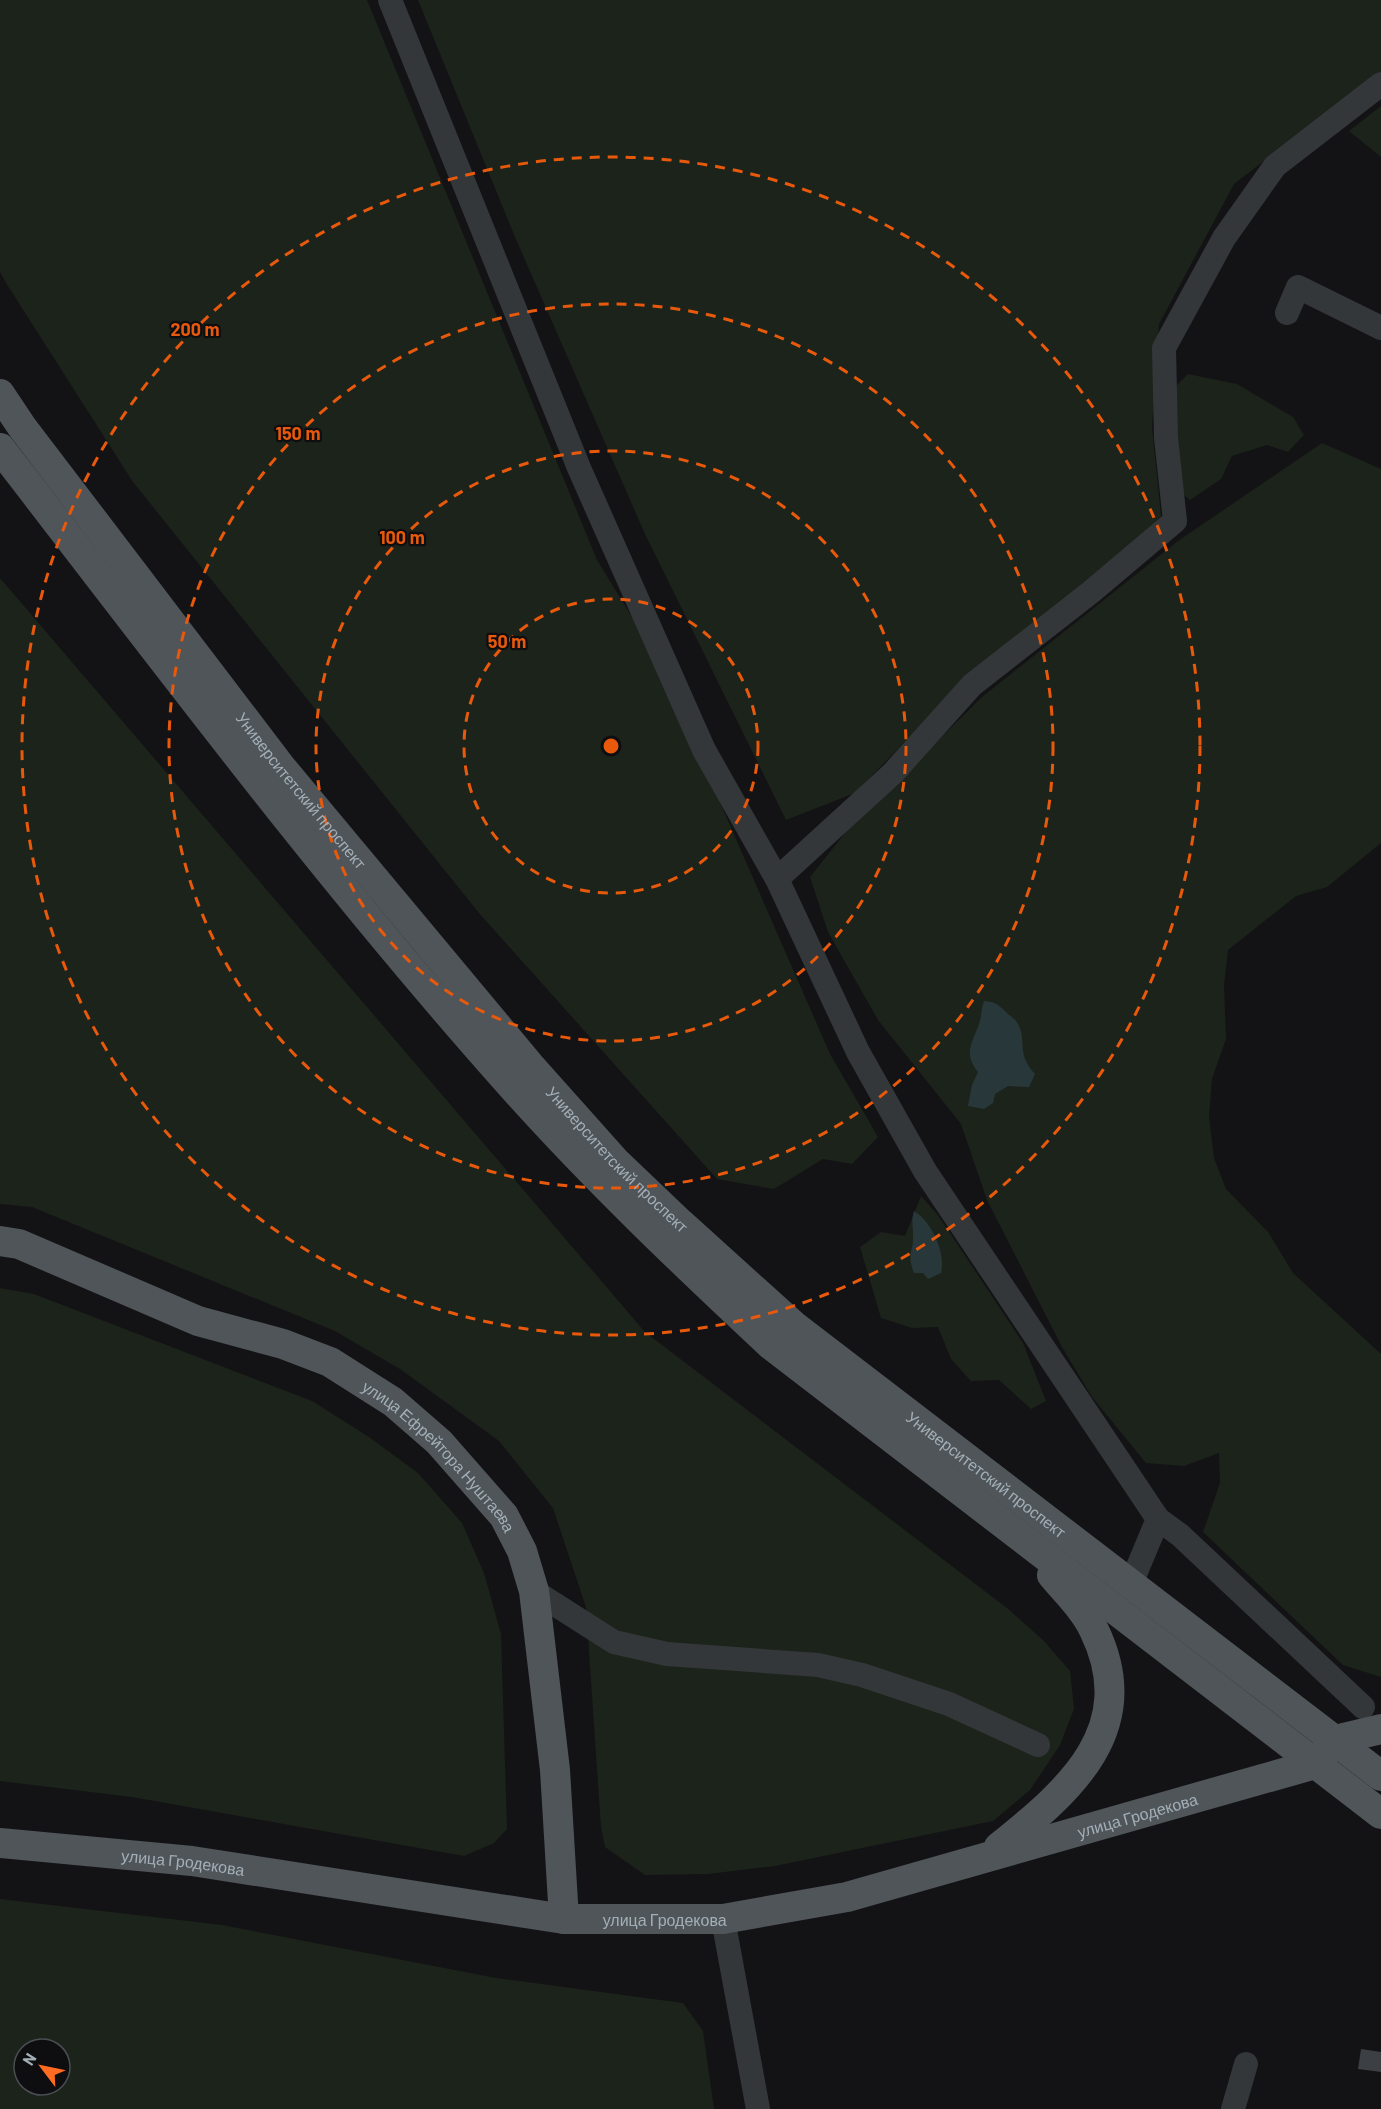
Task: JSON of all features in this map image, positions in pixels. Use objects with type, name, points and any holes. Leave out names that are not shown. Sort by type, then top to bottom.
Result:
[{"type":"main road","name":"Университетский проспект","points":[[0,394],[270,776],[615,1161],[794,1326],[1130,1586],[1381,1776]]},
{"type":"main road","name":"Университетский проспект","points":[[0,448],[270,776],[510,1084],[671,1251],[771,1345],[1381,1814]]},
{"type":"main road","name":"улица Ефрейтора Нуштаева","points":[[0,1241],[19,1244],[198,1322],[283,1344],[330,1362],[393,1402],[439,1442],[504,1516],[522,1551],[534,1591],[555,1770],[564,1919]]},
{"type":"main road","points":[[989,1855],[1052,1805],[1074,1780],[1097,1747],[1111,1699],[1109,1665],[1093,1628],[1020,1536]]},
{"type":"main road","points":[[1315,1764],[1335,1741],[1372,1718]]},
{"type":"main road","name":"улица Гродекова","points":[[0,1843],[192,1861],[564,1919],[723,1918],[847,1897],[1315,1764]]},
{"type":"lane","points":[[390,0],[579,468],[704,750],[777,879],[858,1052],[925,1171],[1158,1519],[1180,1535],[1372,1718]]},
{"type":"lane","points":[[777,879],[893,773],[972,685],[1090,592],[1175,521],[1166,438],[1164,348],[1224,238],[1275,166],[1381,84]]},
{"type":"lane","points":[[1287,313],[1298,287],[1381,328]]},
{"type":"lane","points":[[1130,1586],[1158,1519]]},
{"type":"lane","points":[[534,1591],[614,1642],[668,1654],[818,1665],[862,1675],[949,1704],[1038,1745]]},
{"type":"lane","points":[[723,1918],[758,2109]]},
{"type":"lane","points":[[1233,2109],[1246,2064]]},
{"type":"shaded area","points":[[0,0],[367,0],[597,560],[656,656],[830,1054],[878,1137],[852,1164],[823,1159],[774,1189],[717,1179],[479,913],[133,482],[0,272]]},
{"type":"shaded area","points":[[418,0],[1381,0],[1381,71],[1234,184],[1159,324],[1152,427],[1161,516],[1137,542],[966,679],[855,793],[786,820],[645,534],[515,237]]},
{"type":"shaded area","points":[[1381,106],[1381,157],[1349,131]]},
{"type":"shaded area","points":[[1188,374],[1237,384],[1293,417],[1304,435],[1288,452],[1267,445],[1232,456],[1221,479],[1190,500],[1175,487],[1173,389]]},
{"type":"shaded area","points":[[1322,443],[1381,469],[1381,843],[1327,887],[1296,896],[1228,950],[1224,985],[1226,1039],[1212,1079],[1209,1117],[1214,1158],[1226,1189],[1268,1232],[1293,1273],[1381,1354],[1381,1677],[1343,1665],[1203,1532],[1220,1483],[1219,1453],[1184,1466],[1146,1463],[1092,1397],[1062,1347],[987,1200],[961,1124],[878,1020],[828,932],[810,877],[849,828],[982,697],[1178,541]]},
{"type":"shaded area","points":[[0,578],[645,1332],[1007,1608],[1043,1640],[1070,1671],[1074,1709],[1060,1745],[1030,1790],[993,1821],[775,1866],[708,1874],[645,1875],[605,1847],[601,1827],[586,1607],[553,1508],[499,1441],[400,1369],[335,1331],[32,1207],[0,1204]]},
{"type":"shaded area","points":[[984,1001],[996,1004],[1016,1021],[1022,1034],[1025,1059],[1035,1074],[1029,1087],[1008,1086],[995,1094],[993,1103],[984,1109],[968,1106],[972,1085],[978,1072],[971,1059],[970,1048],[980,1021]]},
{"type":"shaded area","points":[[921,1196],[938,1215],[1023,1343],[1046,1401],[1031,1409],[999,1380],[971,1381],[951,1359],[938,1327],[912,1328],[881,1318],[860,1247],[881,1232],[905,1236]]},
{"type":"shaded area","points":[[914,1211],[932,1230],[941,1256],[941,1273],[928,1279],[923,1273],[914,1273],[910,1257]]},
{"type":"shaded area","points":[[0,1288],[34,1294],[312,1401],[369,1437],[418,1473],[462,1523],[484,1573],[501,1634],[507,1829],[494,1843],[464,1856],[132,1797],[0,1781]]},
{"type":"shaded area","points":[[0,1899],[222,1925],[496,1978],[683,2003],[703,2031],[714,2109],[0,2109]]},
{"type":"building","points":[[1361,2049],[1381,2052],[1381,2072],[1358,2069]]}]
